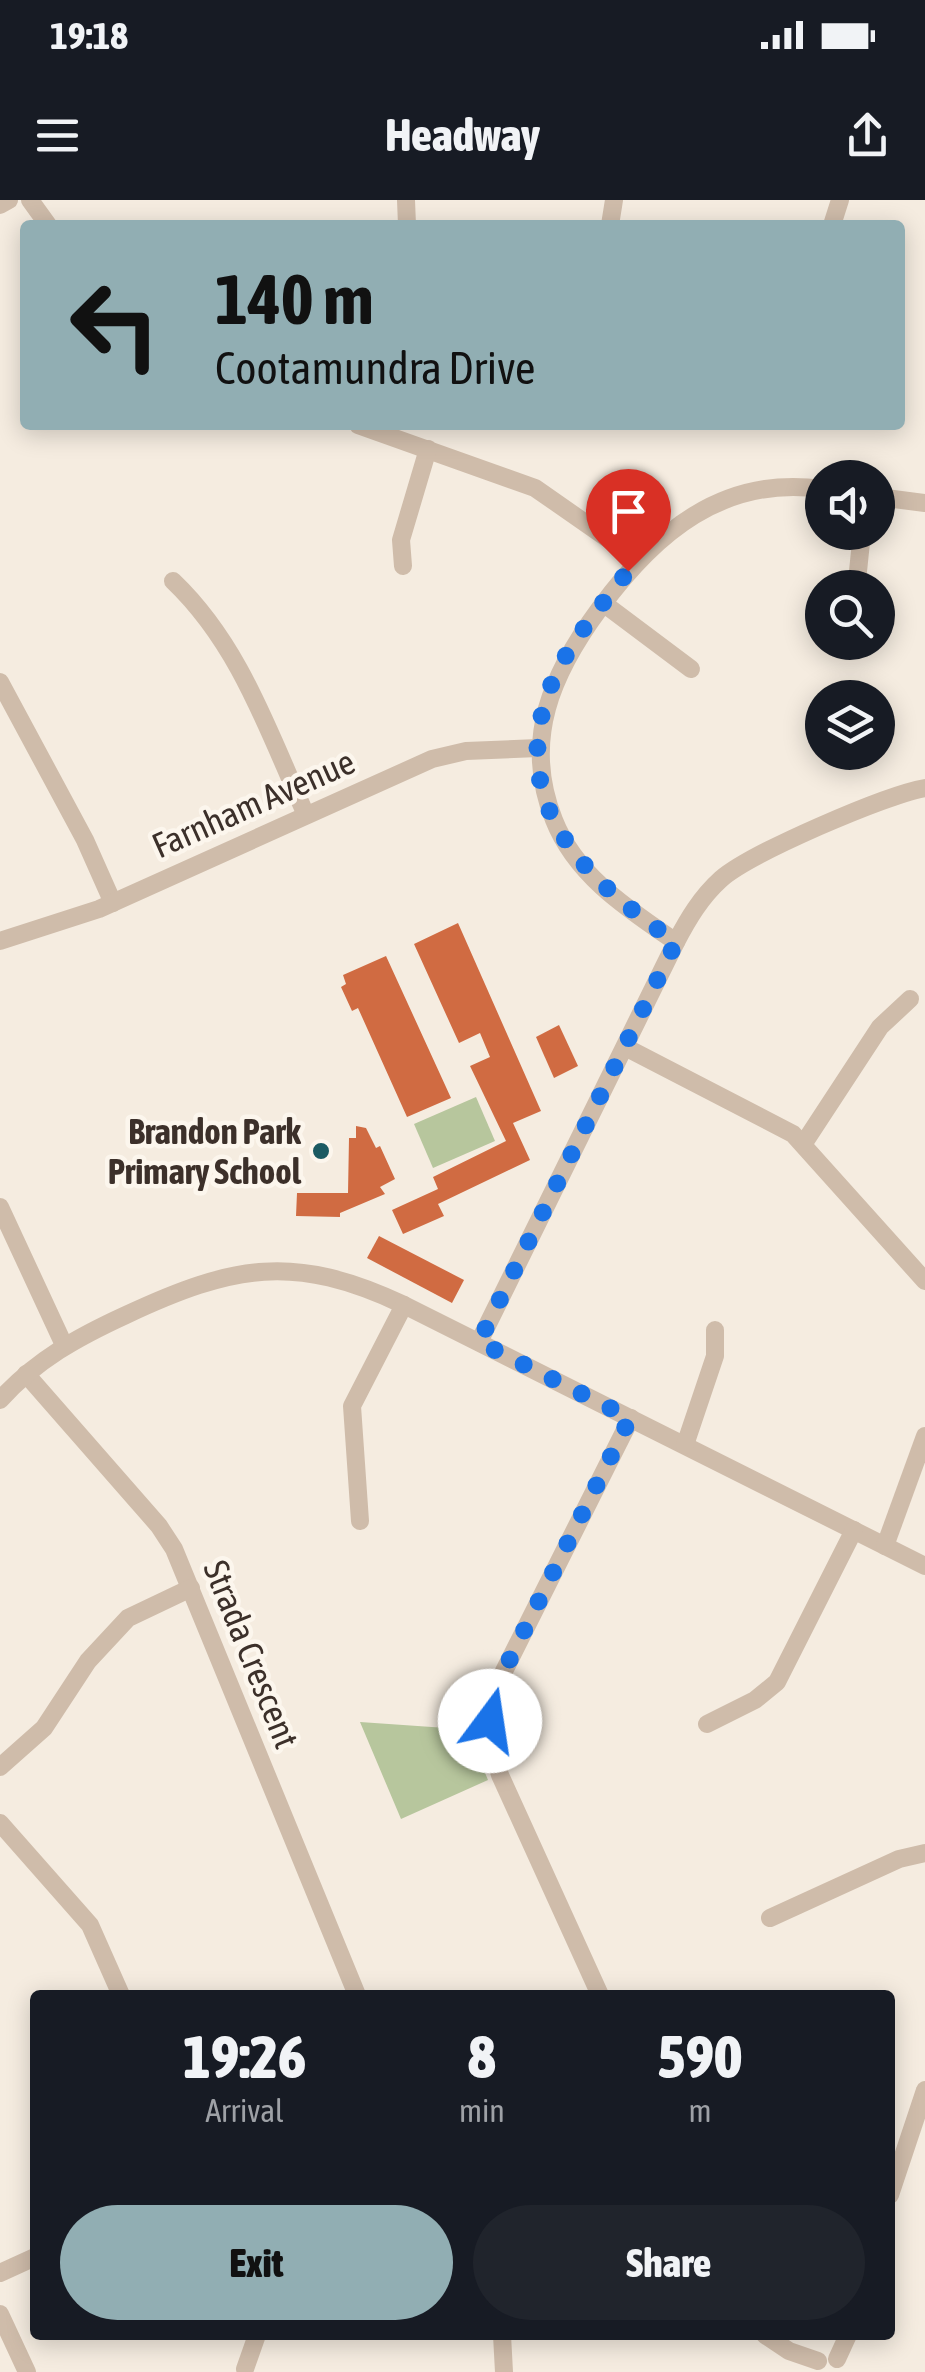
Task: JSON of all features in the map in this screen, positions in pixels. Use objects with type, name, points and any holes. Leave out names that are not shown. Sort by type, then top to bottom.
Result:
[{"type":"street","points":[[0,205],[9,200]]},
{"type":"street","points":[[386,430],[535,488],[637,559]]},
{"type":"street","points":[[403,566],[401,540],[428,449]]},
{"type":"street","points":[[676,942],[620,902],[575,857],[550,809],[538,748],[554,678],[572,646],[637,559],[678,526],[748,492],[784,485],[805,488]]},
{"type":"street","points":[[895,499],[925,503]]},
{"type":"street","points":[[173,580],[201,608],[232,652],[306,814]]},
{"type":"street","points":[[603,603],[691,669]]},
{"type":"street","points":[[0,682],[85,840],[113,903]]},
{"type":"street","name":"Farnham Avenue","points":[[0,942],[113,903],[444,755],[538,748]]},
{"type":"street","points":[[479,1342],[676,942],[700,901],[735,870],[884,800],[925,788]]},
{"type":"street","points":[[804,1144],[880,1027],[910,999]]},
{"type":"street","points":[[624,1047],[786,1130],[804,1144],[925,1281]]},
{"type":"street","points":[[0,1208],[64,1345]]},
{"type":"street","points":[[0,1400],[64,1345],[178,1290],[240,1274],[278,1270],[333,1277],[404,1305],[925,1566]]},
{"type":"street","points":[[360,1521],[352,1406],[404,1305]]},
{"type":"street","points":[[685,1445],[715,1356],[714,1330]]},
{"type":"street","name":"Strada Crescent","points":[[26,1374],[159,1526],[191,1588],[356,1990]]},
{"type":"street","points":[[598,1990],[500,1775],[490,1721],[504,1671],[630,1418]]},
{"type":"street","points":[[885,1546],[925,1436]]},
{"type":"street","points":[[707,1724],[755,1700],[777,1682],[854,1530]]},
{"type":"street","points":[[0,1766],[44,1728],[88,1660],[128,1618],[191,1588]]},
{"type":"street","points":[[0,1823],[90,1925],[119,1990]]},
{"type":"street","points":[[770,1918],[899,1859],[925,1853]]},
{"type":"street","points":[[895,2180],[925,2090]]},
{"type":"street","points":[[0,2274],[30,2259]]},
{"type":"street","points":[[0,2314],[26,2372]]},
{"type":"street","points":[[245,2369],[255,2340]]},
{"type":"street","points":[[502,2340],[504,2372]]},
{"type":"street","points":[[773,2340],[827,2364]]},
{"type":"street","points":[[827,2364],[834,2340]]},
{"type":"street","points":[[827,2364],[844,2340]]},
{"type":"green space","points":[[476,1097],[495,1141],[433,1168],[414,1124]]},
{"type":"green space","points":[[360,1722],[475,1730],[476,1751],[488,1780],[401,1819]]},
{"type":"building","points":[[458,923],[541,1111],[513,1123],[530,1160],[438,1204],[444,1216],[403,1234],[392,1210],[438,1189],[433,1177],[506,1141],[470,1066],[490,1057],[480,1033],[459,1043],[414,944]]},
{"type":"building","points":[[386,956],[451,1098],[407,1117],[358,1008],[352,1011],[341,987],[346,984],[343,975]]},
{"type":"building","points":[[559,1025],[578,1066],[554,1078],[536,1037]]},
{"type":"building","points":[[356,1126],[366,1128],[376,1148],[380,1146],[395,1179],[380,1187],[385,1194],[340,1213],[340,1217],[296,1216],[297,1193],[348,1193],[349,1138],[356,1138]]},
{"type":"building","points":[[379,1236],[464,1280],[452,1303],[367,1258]]},
{"type":"place","name":"Brandon Park Primary School","points":[[321,1151]]},
{"type":"route","points":[[490,1721],[504,1671],[630,1418],[479,1342],[676,942],[620,902],[575,857],[554,820],[540,769],[540,733],[554,678],[572,646],[628,571]]}]
